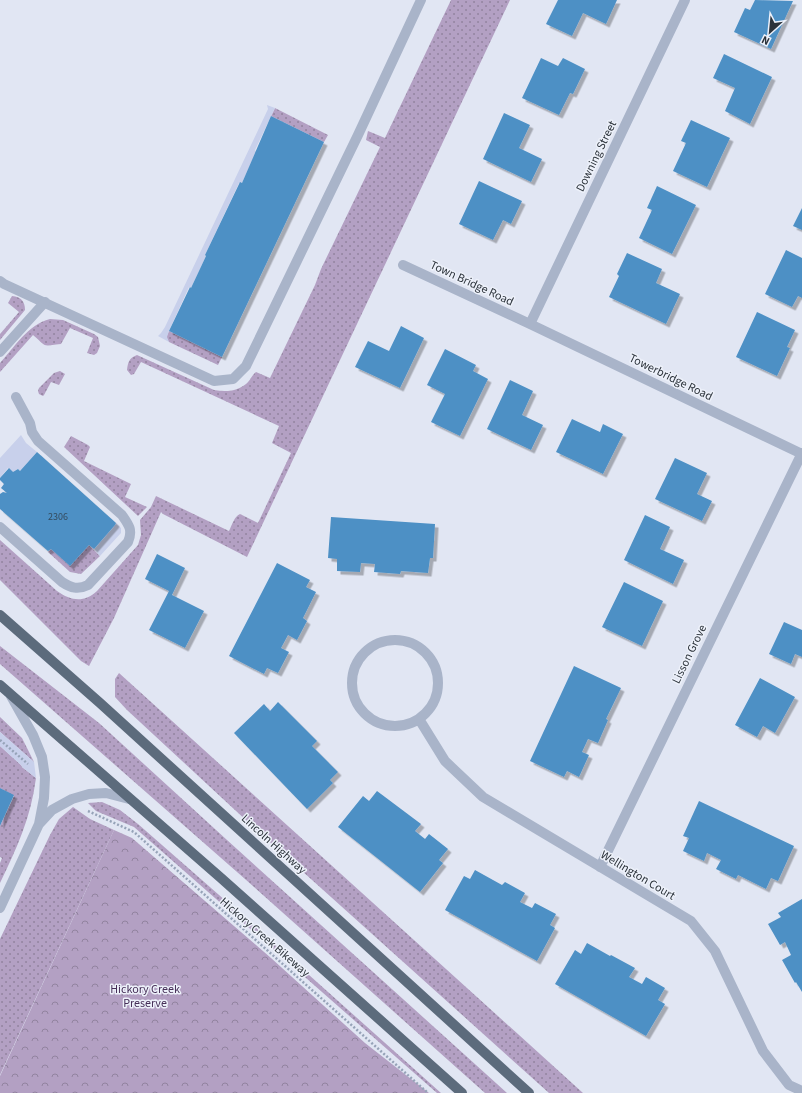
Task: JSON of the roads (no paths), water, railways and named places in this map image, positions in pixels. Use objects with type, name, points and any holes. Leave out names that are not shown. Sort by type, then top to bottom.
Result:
[{"type":"main road","name":"Lincoln Highway","points":[[0,615],[100,703],[529,1093]]},
{"type":"main road","points":[[0,685],[227,883],[462,1093]]},
{"type":"street","points":[[0,281],[214,381],[234,379],[246,366],[358,135],[421,0]]},
{"type":"street","name":"Downing Street","points":[[530,324],[685,0]]},
{"type":"street","name":"Town Bridge Road","points":[[403,265],[530,324]]},
{"type":"street","points":[[0,352],[45,302]]},
{"type":"street","name":"Towerbridge Road","points":[[530,324],[802,454]]},
{"type":"street","points":[[0,527],[62,582],[70,587],[80,588],[88,585],[128,542],[131,535],[130,528],[122,515],[38,441],[32,432],[30,423],[16,397]]},
{"type":"street","name":"Lisson Grove","points":[[600,867],[802,454]]},
{"type":"street","points":[[398,639],[412,642],[424,650],[434,661],[438,675],[439,689],[434,703],[425,715],[419,719],[413,723],[399,726],[384,725],[371,719],[360,709],[354,696],[352,682],[354,668],[361,656],[371,646],[384,640],[398,639]]},
{"type":"street","points":[[0,908],[39,824],[44,798],[45,777],[42,757],[33,735],[10,694]]},
{"type":"street","name":"Wellington Court","points":[[419,719],[445,761],[483,798],[691,921],[716,951],[763,1051],[789,1085],[802,1091]]},
{"type":"street","points":[[39,824],[52,810],[72,799],[89,794],[106,793],[129,798]]},
{"type":"park label","name":"Hickory Creek Preserve","points":[[145,996]]}]
